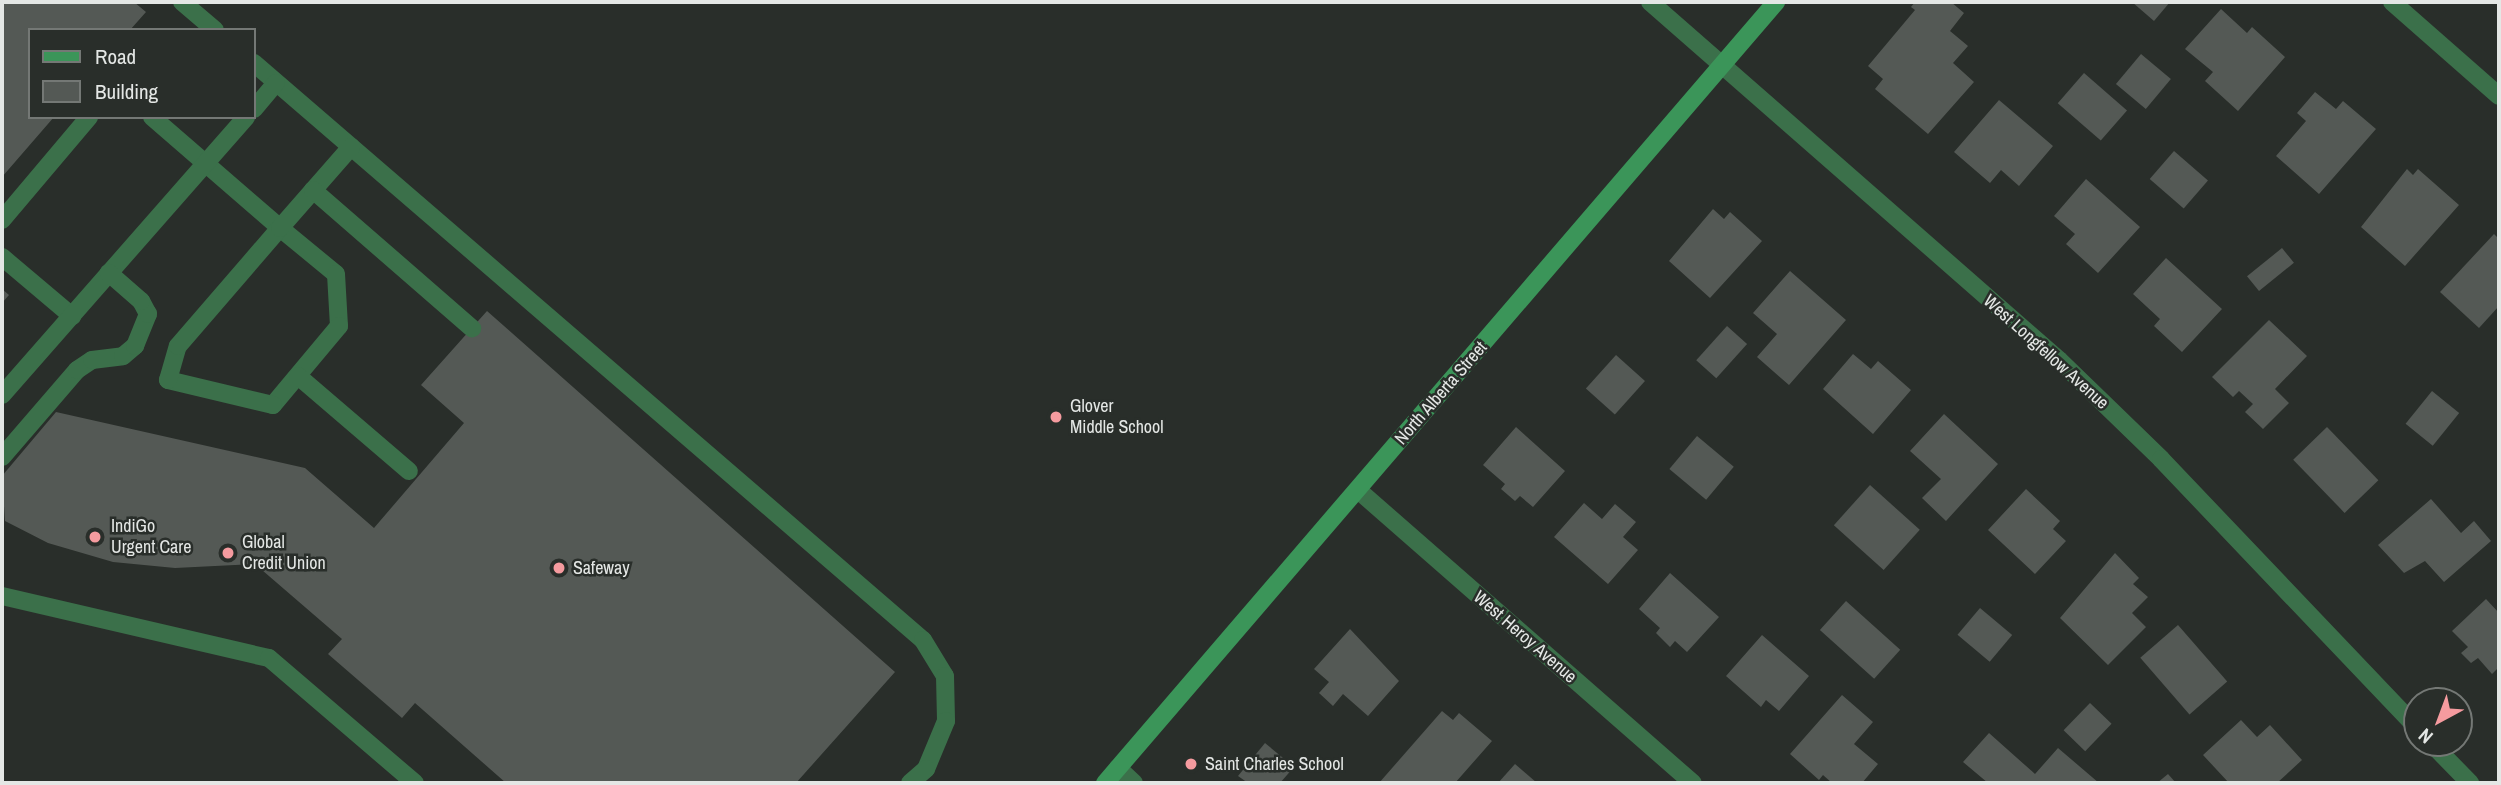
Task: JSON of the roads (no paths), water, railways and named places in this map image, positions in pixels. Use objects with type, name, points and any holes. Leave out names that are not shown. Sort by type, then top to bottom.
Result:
[{"type":"main road","name":"North Alberta Street","points":[[1105,783],[1776,2]]},
{"type":"street","points":[[182,2],[213,28]]},
{"type":"street","name":"West Longfellow Avenue","points":[[1650,2],[2059,360],[2161,459],[2403,714]]},
{"type":"street","points":[[2392,2],[2499,96]]},
{"type":"street","points":[[256,65],[923,640],[945,676],[946,721],[926,769],[910,783]]},
{"type":"street","points":[[256,107],[276,83]]},
{"type":"street","points":[[2,220],[87,119]]},
{"type":"street","points":[[154,119],[280,228],[336,274],[339,326],[273,405],[168,380],[178,346],[280,228],[313,190],[351,147]]},
{"type":"street","points":[[2,396],[244,119]]},
{"type":"street","points":[[313,190],[472,328]]},
{"type":"street","points":[[2,257],[72,316]]},
{"type":"street","points":[[2,457],[77,370],[92,360],[123,356],[135,346],[148,314],[141,301],[110,273]]},
{"type":"street","points":[[298,376],[409,471]]},
{"type":"street","name":"West Heroy Avenue","points":[[1358,490],[1693,783]]},
{"type":"street","points":[[2,596],[269,658],[415,783]]},
{"type":"street","points":[[2445,757],[2470,783]]},
{"type":"street","points":[[1118,768],[1134,783]]},
{"type":"place","name":"Glover Middle School","points":[[1056,417]]},
{"type":"place","name":"IndiGo Urgent Care","points":[[95,537]]},
{"type":"place","name":"Global Credit Union","points":[[228,553]]},
{"type":"place","name":"Safeway","points":[[559,568]]},
{"type":"place","name":"Saint Charles School","points":[[1191,764]]}]
